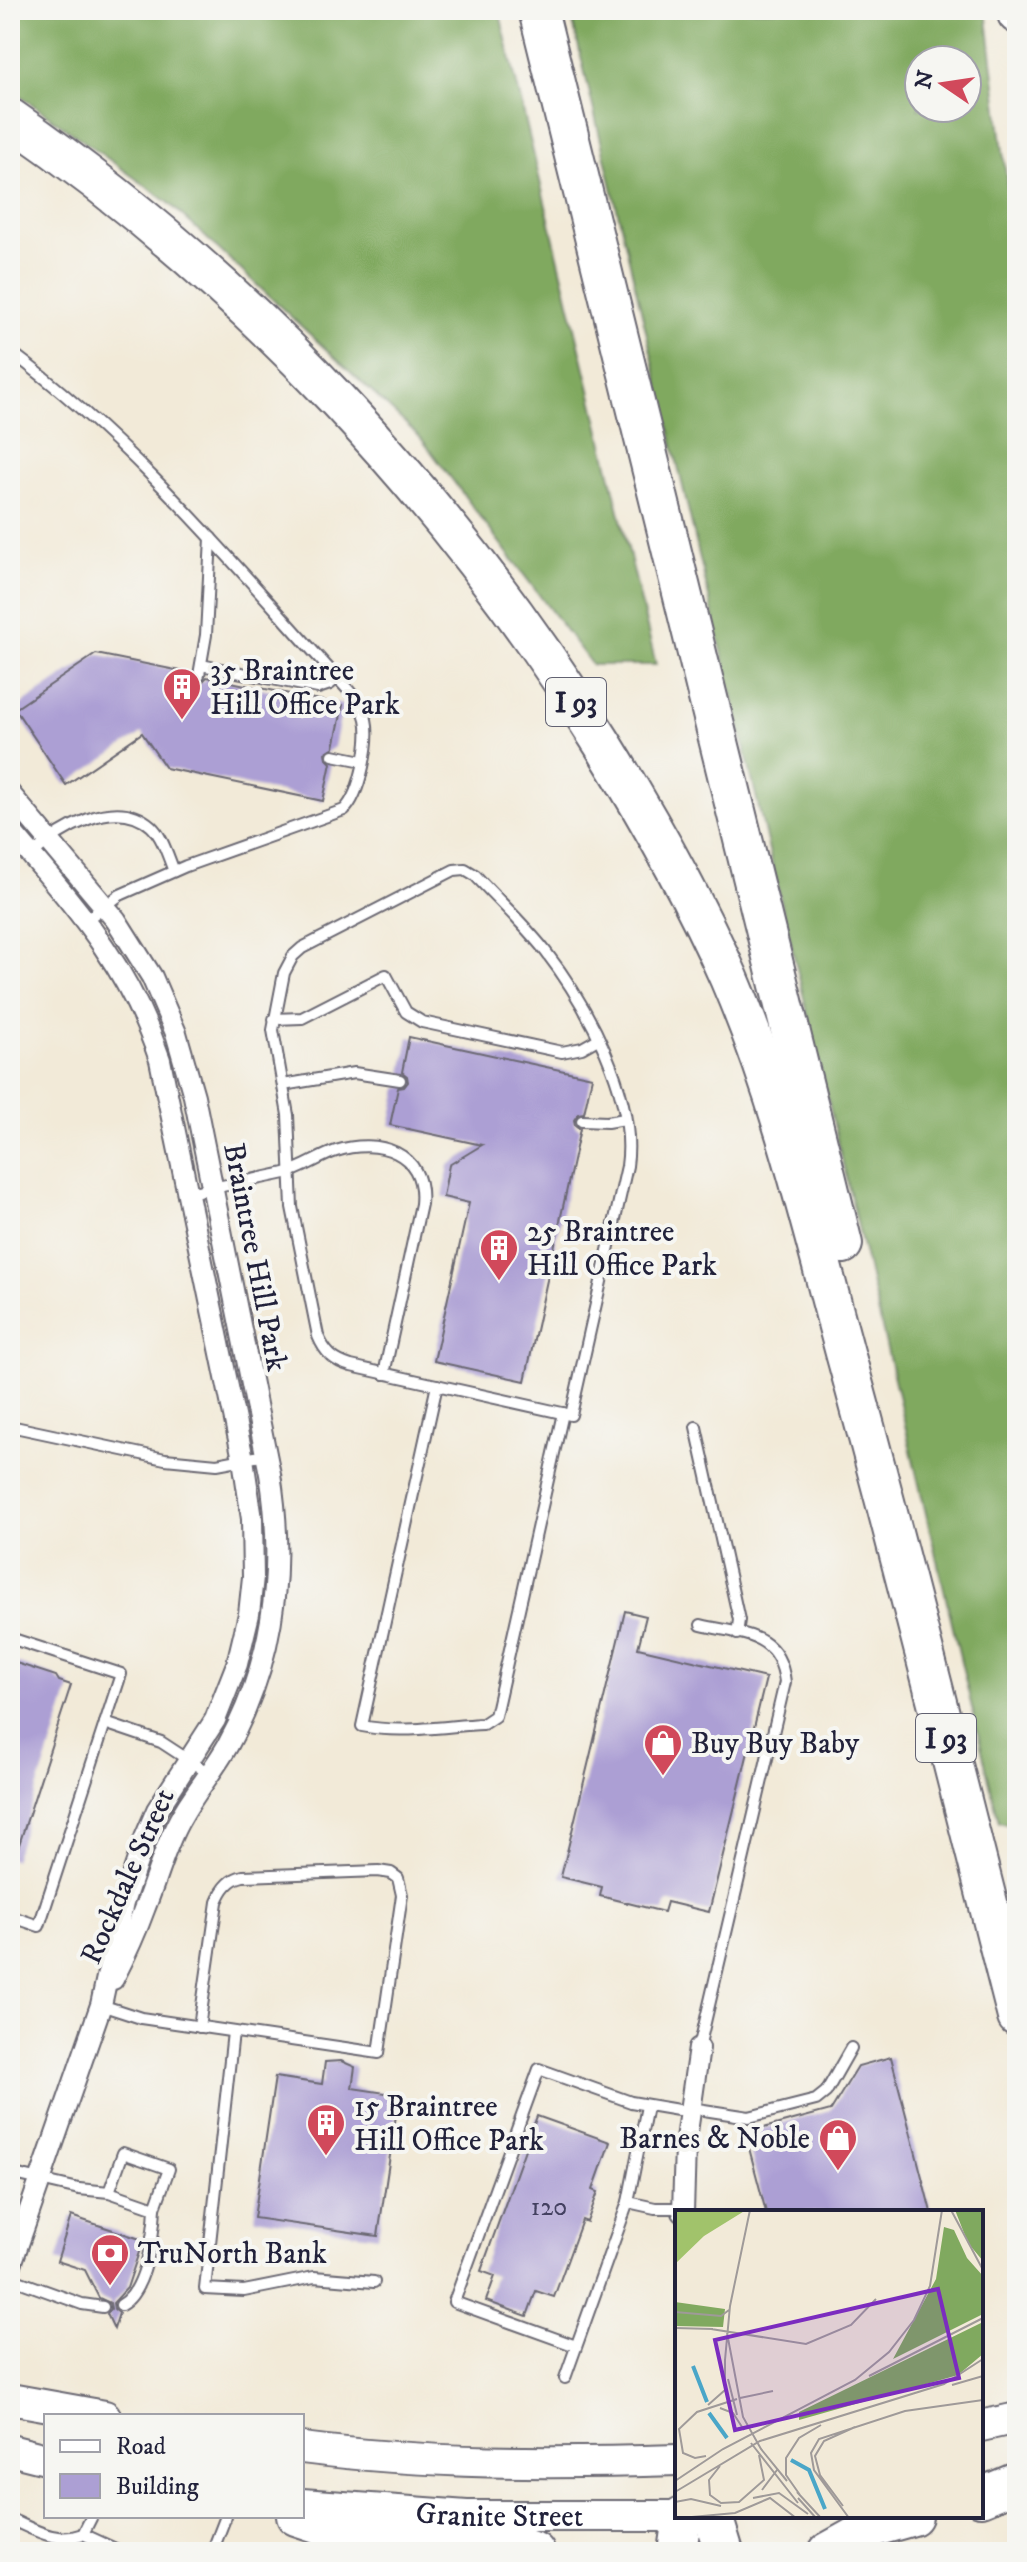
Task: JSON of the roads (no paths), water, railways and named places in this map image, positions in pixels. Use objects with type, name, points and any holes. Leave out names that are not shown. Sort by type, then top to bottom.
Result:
[{"type":"highway","points":[[538,10],[865,1334],[874,1460]]},
{"type":"highway","name":"I 93","points":[[10,118],[88,175],[183,252],[336,397],[447,523],[506,600],[569,691],[672,862],[711,938],[746,1021],[787,1135],[1017,2017]]},
{"type":"highway","points":[[983,2496],[1017,2482]]},
{"type":"highway","points":[[302,2518],[332,2528],[481,2537],[506,2541],[535,2552]]},
{"type":"highway","points":[[677,2552],[682,2518]]},
{"type":"highway","points":[[714,2518],[724,2552]]},
{"type":"highway","points":[[828,2552],[871,2528],[906,2518]]},
{"type":"main road","points":[[10,2399],[94,2414]]},
{"type":"main road","points":[[983,2426],[1017,2418]]},
{"type":"main road","name":"Granite Street","points":[[304,2448],[483,2462],[675,2460]]},
{"type":"main road","points":[[10,2450],[44,2458]]},
{"type":"main road","points":[[983,2483],[1017,2476]]},
{"type":"main road","name":"Granite Street","points":[[304,2504],[467,2516],[675,2516]]},
{"type":"street","name":"Braintree Hill Park","points":[[10,794],[105,905],[146,968],[172,1024],[188,1073],[212,1188],[266,1455],[276,1527],[276,1578],[264,1655],[249,1700],[228,1746],[210,1774]]},
{"type":"street","name":"Braintree Hill Park","points":[[10,830],[86,920],[121,971],[154,1042],[168,1090],[243,1459],[253,1538],[249,1614],[227,1692],[190,1761]]},
{"type":"street","name":"Rockdale Street","points":[[10,2267],[101,2005],[123,1903],[145,1838],[157,1810],[190,1761]]},
{"type":"street","name":"Rockdale Street","points":[[101,2005],[136,1931],[173,1832],[210,1774]]},
{"type":"street","points":[[683,2210],[683,2175],[699,2048]]},
{"type":"lane","points":[[10,351],[108,431],[211,538],[337,678],[365,713],[368,729],[355,795],[344,810],[174,871],[120,895],[86,920]]},
{"type":"lane","points":[[211,538],[206,635],[200,670],[318,688],[337,678]]},
{"type":"lane","points":[[333,755],[363,761]]},
{"type":"lane","points":[[31,855],[66,828],[92,817],[114,815],[134,818],[152,827],[174,871]]},
{"type":"lane","points":[[461,869],[475,875],[546,952],[573,991],[598,1039],[615,1080],[629,1146],[571,1415],[339,1362],[322,1346],[295,1220],[274,1019],[284,973],[298,951],[461,869]]},
{"type":"lane","points":[[274,1019],[296,1020],[307,1016],[386,975],[406,1012],[422,1022],[562,1052],[582,1048],[598,1039]]},
{"type":"lane","points":[[283,1085],[354,1073],[400,1080]]},
{"type":"lane","points":[[582,1121],[625,1119]]},
{"type":"lane","points":[[189,1193],[291,1171],[328,1154],[361,1147],[382,1148],[400,1154],[416,1171],[421,1187],[421,1204],[384,1374]]},
{"type":"lane","points":[[437,1385],[362,1726],[388,1729],[483,1724],[495,1716],[563,1413]]},
{"type":"lane","points":[[10,1426],[156,1458],[217,1464],[266,1455]]},
{"type":"lane","points":[[696,1427],[739,1620],[737,1634]]},
{"type":"lane","points":[[699,2048],[785,1689],[782,1664],[775,1649],[764,1641],[701,1625]]},
{"type":"lane","points":[[10,1638],[121,1674],[39,1926],[10,1916]]},
{"type":"lane","points":[[105,1723],[154,1739],[210,1774]]},
{"type":"lane","points":[[101,2005],[141,2018],[199,2027],[379,2053],[402,1895],[398,1878],[391,1873],[378,1871],[243,1876],[231,1881],[217,1902],[199,2027]]},
{"type":"lane","points":[[233,2032],[205,2289],[244,2291],[314,2277],[374,2282]]},
{"type":"lane","points":[[576,2346],[454,2302],[539,2069],[647,2106],[749,2117],[816,2100],[826,2092],[851,2048]]},
{"type":"lane","points":[[565,2378],[635,2180],[647,2106]]},
{"type":"lane","points":[[109,2192],[123,2153],[169,2169],[155,2208],[149,2253],[134,2294],[121,2305]]},
{"type":"lane","points":[[10,2173],[84,2190],[109,2192],[155,2208]]},
{"type":"lane","points":[[628,2202],[683,2210]]},
{"type":"lane","points":[[10,2278],[82,2304],[103,2307]]},
{"type":"lane","points":[[10,2519],[56,2539],[71,2539],[83,2534],[91,2518]]},
{"type":"lane","points":[[212,2552],[225,2518]]},
{"type":"lane","points":[[83,2534],[122,2552]]},
{"type":"place","name":"35 Braintree Hill Office Park","points":[[182,721]]},
{"type":"place","name":"25 Braintree Hill Office Park","points":[[499,1282]]},
{"type":"place","name":"Buy Buy Baby","points":[[663,1777]]},
{"type":"place","name":"15 Braintree Hill Office Park","points":[[326,2157]]},
{"type":"place","name":"Barnes & Noble","points":[[838,2172]]},
{"type":"place","name":"TruNorth Bank","points":[[110,2287]]}]
